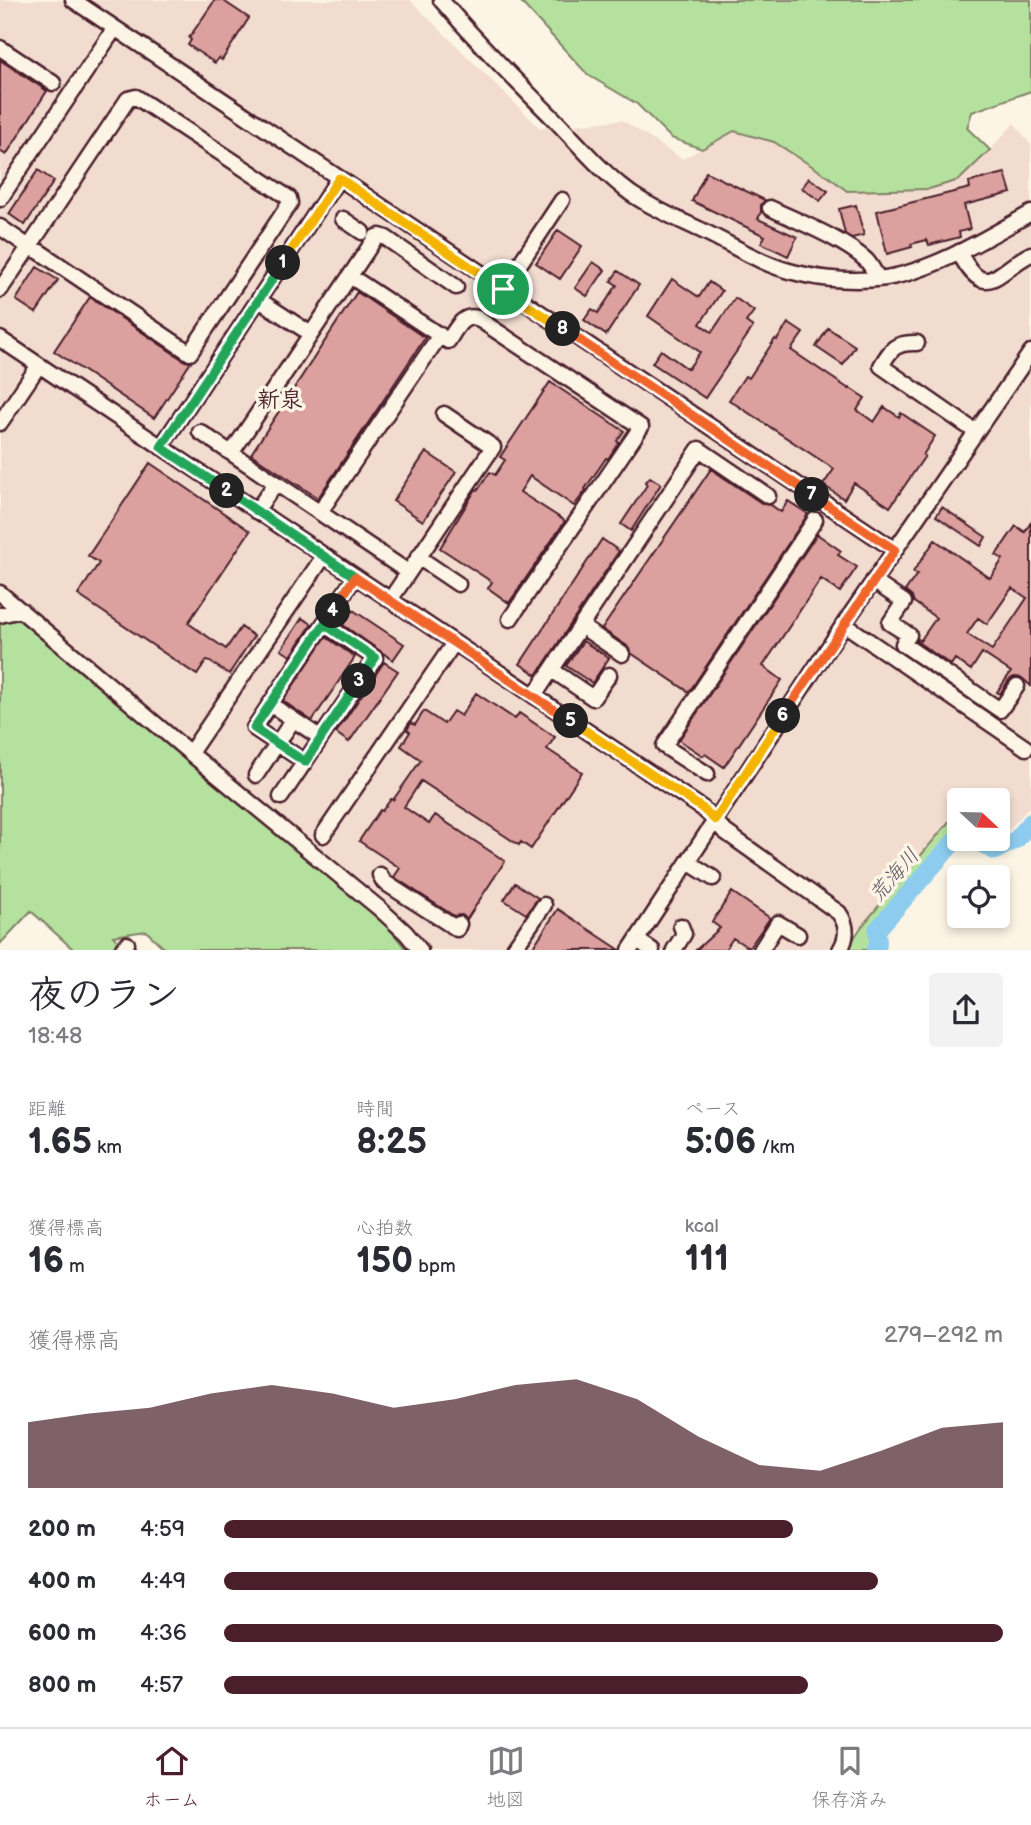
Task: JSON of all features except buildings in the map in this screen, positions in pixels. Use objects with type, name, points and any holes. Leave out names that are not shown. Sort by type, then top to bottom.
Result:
[{"type":"street","points":[[73,0],[895,550]]},
{"type":"street","points":[[441,0],[478,43],[603,171],[631,194],[668,215],[796,273],[859,279],[907,273],[959,252],[1031,214]]},
{"type":"street","points":[[0,199],[115,28]]},
{"type":"street","points":[[0,48],[53,83]]},
{"type":"street","points":[[0,227],[29,247],[40,252],[190,353],[290,203],[289,198],[136,96],[128,99],[29,247],[0,290]]},
{"type":"street","points":[[161,447],[339,178]]},
{"type":"street","points":[[503,289],[562,200]]},
{"type":"street","points":[[770,208],[839,242],[861,256],[869,262],[878,278]]},
{"type":"street","points":[[342,219],[362,232]]},
{"type":"street","points":[[232,453],[376,237],[380,236],[456,286]]},
{"type":"street","points":[[959,252],[975,276],[986,280],[996,279],[1031,254]]},
{"type":"street","points":[[350,276],[448,341],[464,318],[478,318],[640,428],[510,619]]},
{"type":"street","points":[[259,300],[311,334]]},
{"type":"street","points":[[320,512],[440,335]]},
{"type":"street","points":[[0,339],[702,808],[724,831],[839,913],[844,920],[847,934],[840,950]]},
{"type":"street","points":[[916,343],[897,345],[881,366],[976,432]]},
{"type":"street","points":[[652,950],[634,945],[844,624],[1031,352]]},
{"type":"street","points":[[0,423],[39,365]]},
{"type":"street","points":[[390,600],[493,447],[444,414]]},
{"type":"street","points":[[200,432],[408,572]]},
{"type":"street","points":[[534,696],[699,449],[768,496]]},
{"type":"street","points":[[256,511],[276,483]]},
{"type":"street","points":[[707,774],[664,746],[815,520]]},
{"type":"street","points":[[190,753],[324,556]]},
{"type":"street","points":[[418,557],[458,584]]},
{"type":"street","points":[[305,762],[254,728],[355,577]]},
{"type":"street","points":[[873,581],[904,602],[890,623],[909,635],[903,644],[1000,710],[1017,686]]},
{"type":"street","points":[[0,593],[380,909],[420,950]]},
{"type":"street","points":[[0,615],[21,610]]},
{"type":"street","points":[[281,797],[375,658],[324,624]]},
{"type":"street","points":[[844,624],[1026,748]]},
{"type":"street","points":[[581,626],[622,654]]},
{"type":"street","points":[[323,835],[454,643]]},
{"type":"street","points":[[552,670],[593,698],[609,675]]},
{"type":"street","points":[[270,704],[321,738]]},
{"type":"street","points":[[256,775],[293,720]]},
{"type":"street","points":[[688,862],[713,878]]},
{"type":"street","points":[[380,875],[384,882],[457,929],[459,924]]},
{"type":"street","points":[[513,950],[544,905]]},
{"type":"street","points":[[761,950],[778,922],[798,935]]},
{"type":"street","points":[[674,950],[684,934],[681,926]]},
{"type":"shaded area","points":[[0,0],[410,0],[540,128],[622,120],[682,159],[734,131],[774,142],[847,191],[875,189],[990,150],[1014,123],[1031,145],[1031,805],[1010,829],[1010,788],[947,788],[947,824],[862,926],[824,950],[407,950],[387,926],[0,601]]},
{"type":"green space","points":[[519,0],[1031,0],[1031,91],[972,112],[967,128],[990,150],[959,180],[929,189],[847,191],[774,142],[734,131],[702,149],[671,138],[637,104],[588,75]]},
{"type":"green space","points":[[19,614],[387,926],[407,950],[166,950],[146,931],[113,936],[121,945],[117,950],[74,950],[31,911],[0,944],[0,622]]},
{"type":"green space","points":[[947,824],[947,844],[873,929],[874,945],[870,950],[846,950],[862,926]]},
{"type":"waterway","name":"荒海川","points":[[1010,843],[1017,839],[1031,822]]},
{"type":"waterway","name":"荒海川","points":[[875,950],[878,945],[877,930],[947,850]]},
{"type":"district","name":"新泉","points":[[280,399]]},
{"type":"route","points":[[503,289],[339,178],[161,447],[355,577],[324,624],[375,658],[305,762],[254,728],[355,577],[702,808],[715,820],[895,550],[503,289]]}]
